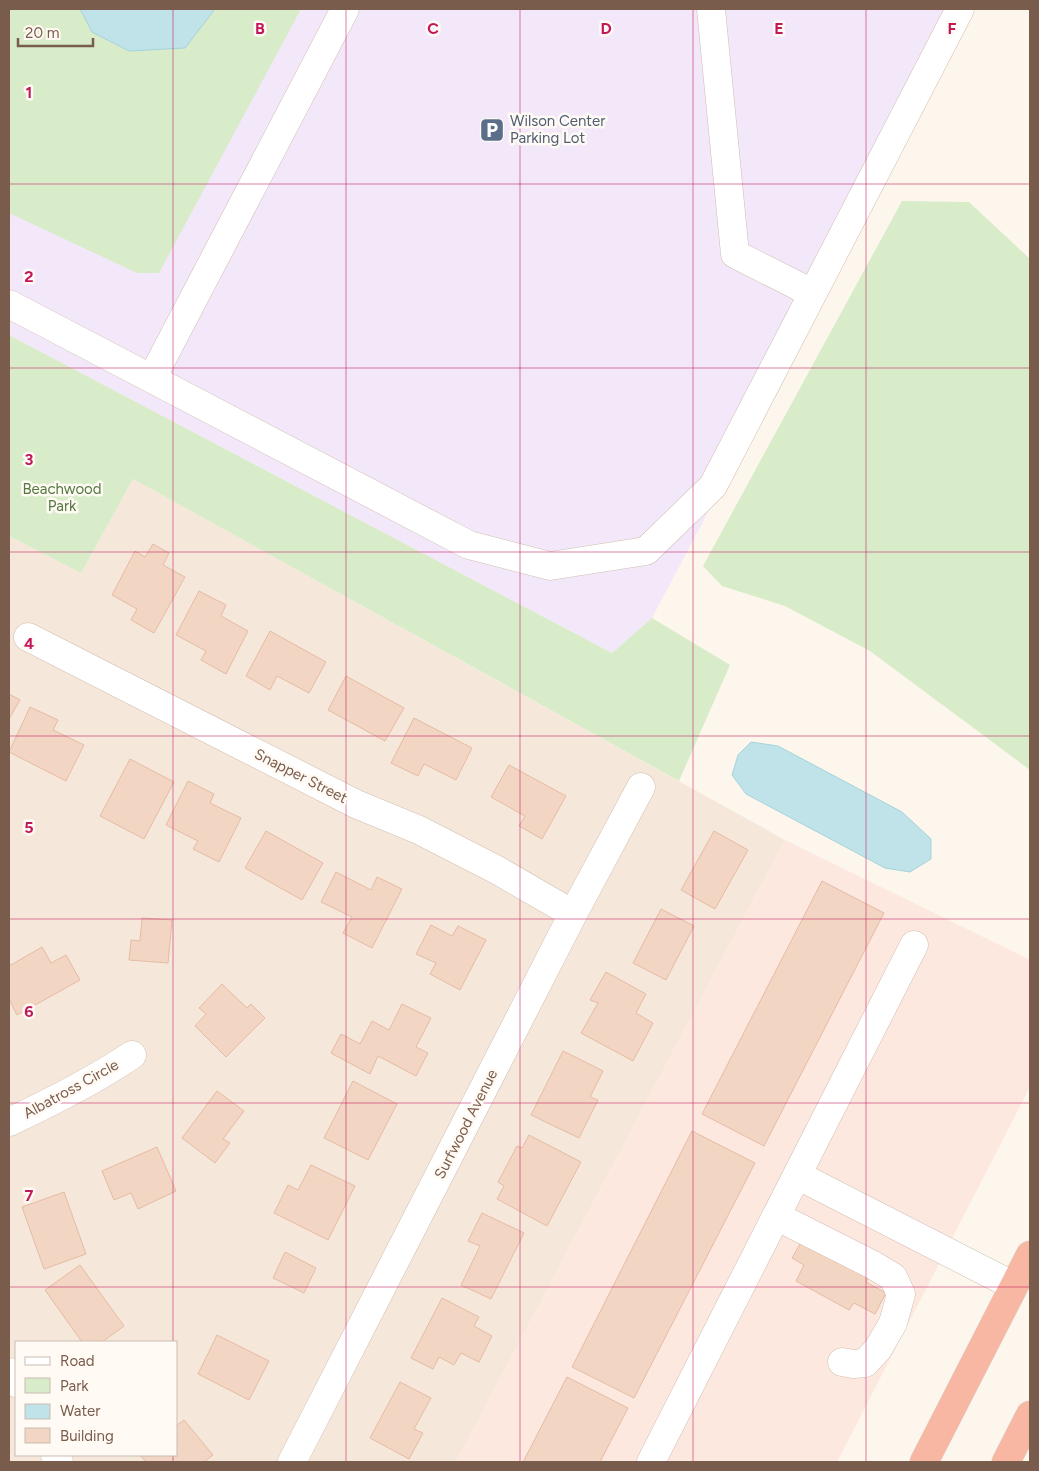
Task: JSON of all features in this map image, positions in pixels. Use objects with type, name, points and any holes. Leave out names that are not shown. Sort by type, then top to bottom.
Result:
[{"type":"highway","points":[[924,1462],[1030,1255]]},
{"type":"highway","points":[[1006,1462],[1030,1415]]},
{"type":"street","points":[[152,378],[345,9]]},
{"type":"street","points":[[710,9],[734,254],[812,293]]},
{"type":"street","points":[[9,304],[469,545],[550,566],[646,551],[713,486],[960,9]]},
{"type":"street","name":"Snapper Street","points":[[28,637],[347,799],[498,870],[573,914]]},
{"type":"street","name":"Surfwood Avenue","points":[[292,1462],[573,914],[641,787]]},
{"type":"street","points":[[651,1462],[914,945]]},
{"type":"street","name":"Albatross Circle","points":[[9,1122],[50,1103],[103,1074],[132,1055]]},
{"type":"street","points":[[797,1175],[1014,1286]]},
{"type":"street","points":[[776,1216],[873,1264],[893,1277],[901,1294],[893,1323],[878,1350],[865,1363],[853,1364],[842,1362]]},
{"type":"shaded area","points":[[9,9],[974,9],[652,618],[612,653],[9,335]]},
{"type":"shaded area","points":[[133,479],[785,840],[456,1462],[9,1462],[9,536],[81,573]]},
{"type":"shaded area","points":[[785,840],[1030,960],[1030,1087],[837,1462],[456,1462]]},
{"type":"green space","points":[[9,9],[80,9],[92,32],[185,48],[215,9],[301,9],[159,273],[137,273],[9,213]]},
{"type":"green space","points":[[902,201],[969,202],[1030,259],[1030,770],[870,651],[785,606],[722,586],[703,566]]},
{"type":"green space","name":"Beachwood Park","points":[[9,335],[612,653],[652,618],[730,665],[679,781],[133,479],[81,573],[9,536]]},
{"type":"water","points":[[80,9],[215,9],[185,48],[129,51],[92,32]]},
{"type":"water","points":[[751,742],[778,746],[902,812],[931,839],[931,859],[910,872],[885,868],[746,794],[732,775],[738,755]]},
{"type":"building","points":[[153,544],[169,553],[163,565],[185,577],[154,633],[131,620],[137,609],[112,595],[135,551],[145,557]]},
{"type":"building","points":[[199,591],[226,605],[221,616],[248,631],[226,674],[201,660],[206,651],[176,635]]},
{"type":"building","points":[[270,631],[326,662],[309,693],[277,676],[270,690],[246,676]]},
{"type":"building","points":[[346,676],[404,708],[385,741],[328,710]]},
{"type":"building","points":[[9,694],[20,700],[9,719]]},
{"type":"building","points":[[30,707],[58,720],[53,730],[84,745],[66,781],[9,752]]},
{"type":"building","points":[[414,718],[472,748],[456,780],[424,764],[418,776],[391,763]]},
{"type":"building","points":[[130,759],[174,782],[144,839],[100,816]]},
{"type":"building","points":[[509,765],[566,796],[542,839],[519,826],[525,816],[491,797]]},
{"type":"building","points":[[188,781],[214,794],[210,803],[241,818],[219,862],[193,849],[198,841],[166,825]]},
{"type":"building","points":[[266,831],[323,863],[302,900],[245,868]]},
{"type":"building","points":[[714,831],[748,850],[715,909],[681,890]]},
{"type":"building","points":[[336,872],[371,890],[377,877],[402,889],[372,948],[343,933],[352,917],[321,902]]},
{"type":"building","points":[[822,881],[884,913],[764,1146],[702,1114]]},
{"type":"building","points":[[661,909],[694,926],[666,980],[633,963]]},
{"type":"building","points":[[142,918],[172,920],[168,963],[129,960],[131,940],[140,941]]},
{"type":"building","points":[[431,925],[452,936],[458,926],[486,940],[460,990],[430,974],[436,963],[416,954]]},
{"type":"building","points":[[42,947],[51,963],[66,955],[80,980],[17,1015],[9,999],[9,966]]},
{"type":"building","points":[[606,972],[646,994],[636,1013],[653,1023],[633,1061],[581,1033],[598,1003],[590,1000]]},
{"type":"building","points":[[222,984],[247,1008],[251,1004],[265,1018],[226,1057],[195,1026],[206,1014],[199,1008]]},
{"type":"building","points":[[402,1004],[431,1018],[416,1047],[428,1053],[416,1076],[378,1056],[370,1074],[331,1053],[341,1034],[360,1044],[372,1021],[389,1030]]},
{"type":"building","points":[[563,1051],[603,1071],[590,1097],[598,1100],[579,1138],[531,1115]]},
{"type":"building","points":[[353,1081],[397,1104],[368,1160],[324,1138]]},
{"type":"building","points":[[217,1091],[244,1111],[223,1139],[230,1143],[215,1163],[182,1138]]},
{"type":"building","points":[[692,1131],[755,1163],[634,1398],[572,1367]]},
{"type":"building","points":[[529,1135],[581,1162],[547,1226],[497,1199],[504,1186],[498,1182],[517,1146],[522,1148]]},
{"type":"building","points":[[157,1147],[176,1191],[138,1209],[131,1193],[114,1200],[102,1171]]},
{"type":"building","points":[[311,1165],[355,1186],[328,1240],[274,1213],[288,1185],[298,1190]]},
{"type":"building","points":[[64,1192],[86,1254],[44,1269],[22,1207]]},
{"type":"building","points":[[482,1213],[524,1233],[491,1299],[461,1285],[480,1246],[468,1241]]},
{"type":"building","points":[[803,1239],[870,1275],[866,1282],[886,1293],[875,1314],[854,1303],[849,1310],[796,1281],[804,1265],[792,1258]]},
{"type":"building","points":[[285,1252],[316,1268],[304,1293],[273,1278]]},
{"type":"building","points":[[80,1265],[124,1326],[103,1341],[81,1341],[45,1290]]},
{"type":"building","points":[[442,1298],[479,1317],[474,1326],[492,1336],[479,1362],[461,1353],[454,1365],[439,1357],[433,1369],[411,1358]]},
{"type":"building","points":[[217,1335],[269,1361],[249,1400],[198,1374]]},
{"type":"building","points":[[567,1377],[628,1408],[600,1462],[523,1462]]},
{"type":"building","points":[[400,1382],[431,1398],[414,1429],[423,1433],[409,1459],[370,1438]]},
{"type":"building","points":[[184,1420],[213,1455],[204,1462],[146,1462],[141,1456],[178,1456],[178,1424]]},
{"type":"place","name":"Wilson Center Parking Lot","points":[[492,130]]}]
